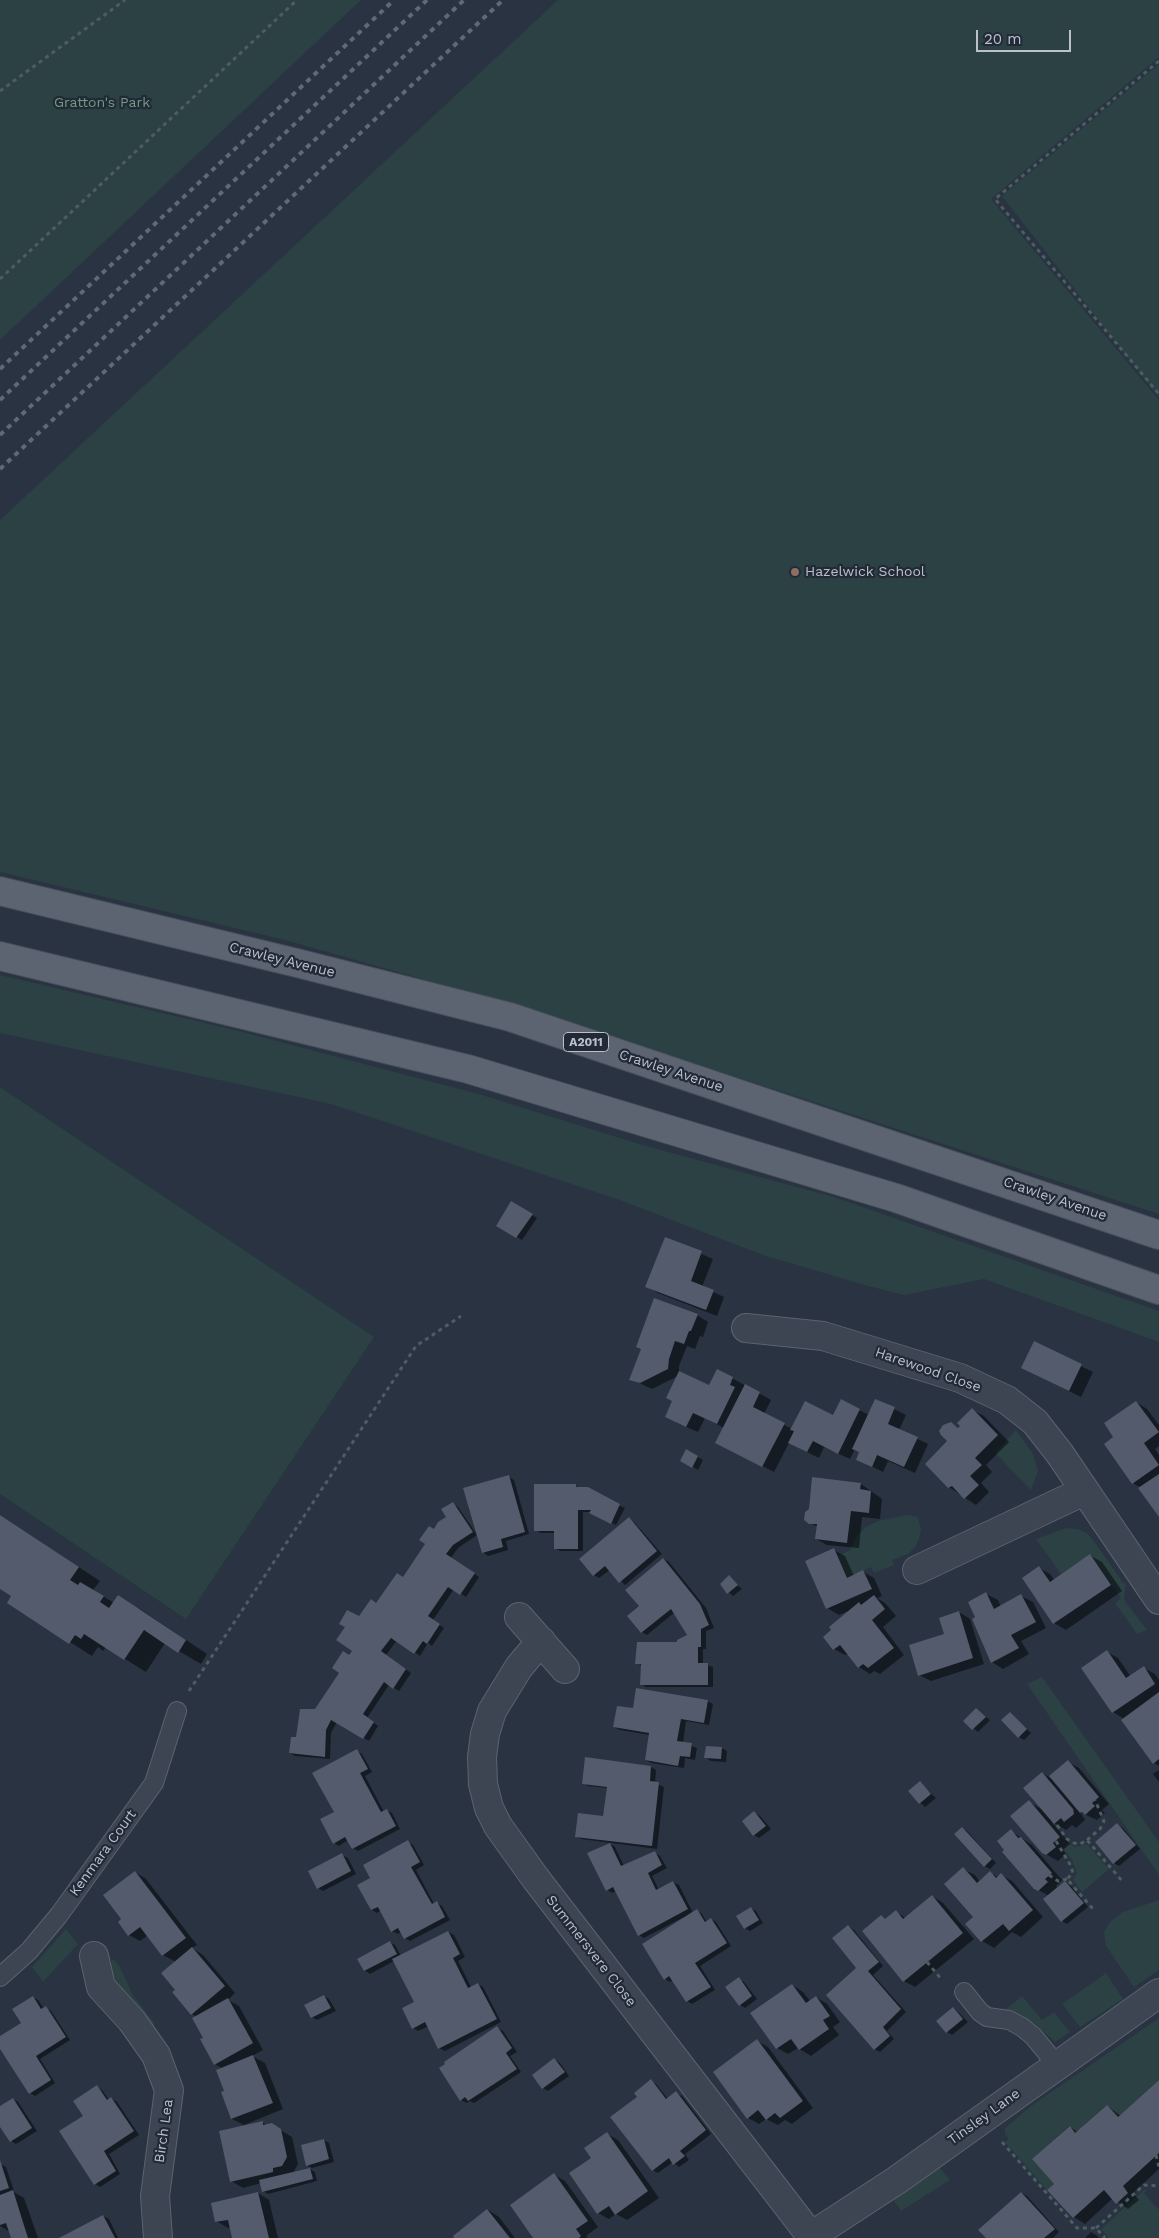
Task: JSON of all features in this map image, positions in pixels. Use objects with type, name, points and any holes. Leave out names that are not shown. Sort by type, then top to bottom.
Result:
[{"type":"main road","name":"Crawley Avenue","points":[[0,892],[302,964],[510,1017],[1159,1235]]},
{"type":"main road","points":[[0,956],[468,1069],[896,1198],[1159,1290]]},
{"type":"street","name":"Harewood Close","points":[[746,1328],[823,1336],[960,1378],[1007,1400],[1035,1422],[1060,1454],[1159,1600]]},
{"type":"street","points":[[917,1570],[1084,1491]]},
{"type":"street","points":[[519,1617],[565,1669]]},
{"type":"street","name":"Summersvere Close","points":[[541,1641],[518,1667],[492,1712],[485,1734],[482,1757],[483,1784],[489,1808],[498,1826],[536,1879],[809,2237]]},
{"type":"street","name":"Birch Lea","points":[[94,1956],[101,1987],[132,2021],[156,2055],[169,2090],[155,2196],[158,2238]]},
{"type":"street","name":"Tinsley Lane","points":[[809,2237],[897,2180],[1159,1993]]},
{"type":"lane","name":"Kenmara Court","points":[[0,1977],[29,1951],[59,1915],[154,1783],[177,1711]]},
{"type":"lane","points":[[964,1992],[980,2012],[987,2017],[1009,2020],[1034,2036],[1057,2065]]},
{"type":"path","points":[[0,91],[125,0]]},
{"type":"path","points":[[0,279],[297,0]]},
{"type":"path","points":[[1159,61],[995,199],[1159,394]]},
{"type":"path","points":[[177,1711],[416,1346],[461,1316]]},
{"type":"path","points":[[1057,1825],[1067,1838],[1074,1843],[1080,1844],[1087,1840],[1100,1829],[1104,1821],[1095,1800]]},
{"type":"path","points":[[1087,1840],[1123,1882]]},
{"type":"path","points":[[1049,1876],[1058,1881],[1067,1879],[1073,1873],[1071,1866],[1056,1841]]},
{"type":"path","points":[[1067,1879],[1093,1909]]},
{"type":"path","points":[[982,2119],[1077,2228],[1096,2228],[1124,2200],[1144,2185],[1159,2186]]},
{"type":"path","points":[[1156,2155],[1159,2167]]},
{"type":"path","points":[[1096,2228],[1105,2238]]},
{"type":"green space","name":"Gratton's Park","points":[[0,0],[361,0],[0,340]]},
{"type":"green space","points":[[558,0],[1159,0],[1159,57],[991,199],[1159,400],[1159,1214],[514,1005],[285,940],[0,872],[0,520]]},
{"type":"green space","points":[[1159,64],[1159,398],[1002,196]]},
{"type":"green space","points":[[0,975],[239,1031],[482,1095],[639,1144],[837,1198],[1159,1311],[1159,1342],[984,1279],[904,1295],[868,1286],[763,1255],[617,1199],[331,1104],[0,1033]]},
{"type":"green space","points":[[0,1087],[374,1337],[186,1619],[0,1494]]},
{"type":"green space","points":[[1016,1430],[1033,1454],[1038,1471],[1031,1490],[995,1453]]},
{"type":"green space","points":[[906,1515],[918,1517],[921,1530],[915,1547],[908,1554],[892,1560],[894,1565],[874,1573],[871,1567],[847,1578],[838,1556],[850,1550],[857,1535],[866,1527],[878,1521]]},
{"type":"green space","points":[[1066,1528],[1078,1529],[1087,1533],[1097,1545],[1123,1583],[1126,1584],[1124,1600],[1147,1630],[1137,1634],[1115,1603],[1121,1598],[1091,1555],[1061,1574],[1036,1539]]},
{"type":"green space","points":[[1042,1677],[1159,1842],[1159,1875],[1027,1684]]},
{"type":"green space","points":[[1068,1843],[1075,1847],[1087,1844],[1109,1869],[1082,1892],[1073,1880],[1077,1873],[1072,1860],[1063,1848]]},
{"type":"green space","points":[[1159,1900],[1159,1970],[1134,1987],[1106,1946],[1104,1932],[1110,1922],[1123,1912]]},
{"type":"green space","points":[[66,1929],[78,1944],[43,1982],[32,1967]]},
{"type":"green space","points":[[113,1959],[119,1965],[133,1995],[155,2024],[149,2029],[115,1991],[109,1966]]},
{"type":"green space","points":[[1106,1973],[1123,1999],[1080,2027],[1062,2004]]},
{"type":"green space","points":[[1022,1996],[1042,2020],[1054,2012],[1070,2032],[1055,2042],[1035,2024],[1005,2010]]},
{"type":"green space","points":[[1159,2018],[1159,2080],[1118,2117],[1106,2105],[1075,2133],[1069,2126],[1032,2159],[1054,2184],[1047,2190],[1005,2142],[1009,2139],[1005,2134],[1005,2128],[1031,2106]]},
{"type":"green space","points":[[936,2167],[940,2168],[950,2180],[901,2211],[892,2198]]},
{"type":"green space","points":[[1144,2190],[1147,2190],[1144,2193],[1159,2210],[1159,2238],[1109,2238],[1101,2229]]},
{"type":"building","points":[[511,1201],[533,1214],[516,1238],[496,1226]]},
{"type":"building","points":[[665,1237],[702,1251],[691,1281],[714,1290],[706,1310],[645,1287]]},
{"type":"building","points":[[654,1298],[698,1314],[684,1344],[675,1341],[668,1369],[640,1383],[629,1380],[641,1349],[636,1347]]},
{"type":"building","points":[[1034,1341],[1082,1364],[1069,1391],[1021,1368]]},
{"type":"building","points":[[717,1369],[733,1377],[730,1385],[735,1387],[717,1424],[693,1413],[686,1427],[665,1417],[672,1401],[666,1398],[679,1371],[709,1385]]},
{"type":"building","points":[[745,1384],[760,1392],[753,1407],[785,1423],[762,1467],[715,1443]]},
{"type":"building","points":[[841,1399],[860,1409],[838,1454],[813,1441],[807,1452],[788,1443],[794,1431],[790,1430],[805,1401],[833,1415]]},
{"type":"building","points":[[875,1399],[895,1407],[888,1424],[918,1437],[904,1467],[877,1455],[872,1467],[856,1460],[859,1452],[852,1449]]},
{"type":"building","points":[[1136,1401],[1159,1432],[1144,1443],[1159,1465],[1132,1484],[1104,1444],[1113,1437],[1104,1423]]},
{"type":"building","points":[[972,1408],[998,1435],[975,1458],[982,1465],[970,1476],[979,1485],[964,1499],[952,1486],[948,1488],[925,1464],[947,1441],[939,1431],[943,1425],[951,1422],[958,1428],[960,1426],[957,1423]]},
{"type":"building","points":[[686,1449],[698,1456],[692,1468],[680,1461]]},
{"type":"building","points":[[1159,1474],[1159,1517],[1138,1488]]},
{"type":"building","points":[[509,1475],[525,1532],[501,1539],[503,1547],[482,1553],[463,1488]]},
{"type":"building","points":[[812,1477],[861,1483],[860,1489],[871,1491],[869,1513],[851,1511],[847,1543],[815,1539],[817,1524],[809,1524],[804,1520],[805,1512],[809,1509]]},
{"type":"building","points":[[534,1484],[576,1484],[576,1487],[588,1487],[620,1504],[611,1524],[589,1513],[591,1510],[578,1510],[578,1549],[554,1549],[554,1531],[534,1531]]},
{"type":"building","points":[[453,1502],[473,1532],[453,1545],[446,1554],[475,1573],[460,1595],[448,1587],[428,1616],[440,1624],[427,1644],[423,1641],[414,1654],[391,1638],[381,1651],[406,1669],[393,1689],[384,1682],[363,1714],[374,1722],[363,1739],[331,1720],[326,1730],[325,1757],[289,1753],[291,1737],[296,1737],[300,1709],[315,1709],[339,1673],[332,1668],[343,1651],[349,1655],[352,1651],[336,1640],[345,1627],[339,1624],[347,1610],[359,1616],[371,1599],[376,1603],[397,1573],[403,1577],[425,1544],[419,1540],[429,1526],[434,1529],[438,1522],[446,1517],[441,1509]]},
{"type":"building","points":[[0,1515],[79,1567],[70,1580],[78,1585],[80,1582],[104,1596],[100,1602],[109,1608],[118,1595],[186,1640],[178,1653],[144,1630],[124,1660],[84,1634],[81,1639],[75,1635],[69,1644],[7,1603],[11,1596],[0,1589]]},
{"type":"building","points":[[629,1517],[657,1551],[619,1583],[605,1566],[593,1576],[579,1559]]},
{"type":"building","points":[[834,1548],[847,1578],[863,1570],[872,1589],[826,1609],[805,1561]]},
{"type":"building","points":[[1090,1554],[1111,1585],[1053,1624],[1022,1578],[1039,1566],[1050,1582]]},
{"type":"building","points":[[663,1558],[700,1604],[709,1625],[701,1629],[701,1647],[698,1647],[698,1663],[708,1663],[708,1685],[640,1685],[641,1664],[635,1664],[637,1642],[677,1642],[677,1640],[687,1635],[671,1609],[641,1633],[627,1616],[639,1606],[625,1590]]},
{"type":"building","points":[[729,1575],[738,1585],[727,1594],[720,1584]]},
{"type":"building","points":[[986,1592],[994,1609],[1021,1594],[1036,1622],[1011,1635],[1019,1648],[991,1663],[972,1619],[975,1617],[968,1602]]},
{"type":"building","points":[[874,1595],[885,1609],[872,1620],[894,1648],[868,1668],[863,1664],[858,1668],[840,1645],[833,1650],[823,1637],[831,1630],[829,1627],[859,1602],[861,1605]]},
{"type":"building","points":[[959,1611],[973,1658],[918,1676],[909,1645],[944,1634],[939,1618]]},
{"type":"building","points":[[1107,1650],[1126,1678],[1144,1666],[1155,1684],[1112,1713],[1081,1668]]},
{"type":"building","points":[[636,1688],[708,1700],[704,1723],[681,1719],[677,1741],[692,1743],[690,1757],[680,1756],[678,1766],[645,1760],[649,1733],[613,1727],[617,1706],[633,1708]]},
{"type":"building","points":[[1159,1692],[1159,1759],[1153,1764],[1121,1720]]},
{"type":"building","points":[[976,1708],[986,1717],[972,1730],[963,1721]]},
{"type":"building","points":[[1010,1712],[1027,1729],[1018,1738],[1001,1720]]},
{"type":"building","points":[[706,1746],[722,1747],[721,1759],[704,1758]]},
{"type":"building","points":[[357,1749],[368,1769],[360,1773],[381,1812],[387,1809],[396,1826],[352,1849],[345,1837],[333,1844],[320,1819],[334,1812],[312,1773]]},
{"type":"building","points":[[585,1757],[651,1766],[650,1781],[659,1782],[652,1846],[575,1837],[578,1813],[603,1816],[607,1787],[582,1784]]},
{"type":"building","points":[[1068,1760],[1099,1797],[1092,1803],[1095,1806],[1085,1815],[1082,1812],[1080,1813],[1049,1776]]},
{"type":"building","points":[[1042,1772],[1073,1809],[1074,1814],[1064,1822],[1061,1818],[1054,1824],[1023,1788]]},
{"type":"building","points":[[920,1781],[931,1794],[919,1804],[908,1791]]},
{"type":"building","points":[[1029,1800],[1060,1837],[1053,1843],[1056,1847],[1046,1855],[1042,1853],[1010,1816]]},
{"type":"building","points":[[754,1811],[766,1826],[753,1836],[742,1821]]},
{"type":"building","points":[[1117,1823],[1136,1845],[1113,1864],[1095,1842]]},
{"type":"building","points":[[962,1827],[992,1859],[984,1867],[954,1834]]},
{"type":"building","points":[[1011,1829],[1018,1838],[1021,1837],[1052,1873],[1045,1879],[1048,1882],[1038,1891],[1034,1889],[1002,1852],[1004,1850],[997,1841]]},
{"type":"building","points":[[408,1840],[420,1862],[411,1867],[432,1904],[437,1901],[445,1917],[404,1939],[398,1928],[391,1932],[378,1907],[371,1910],[357,1885],[370,1878],[363,1865]]},
{"type":"building","points":[[610,1843],[621,1866],[655,1851],[662,1865],[648,1873],[656,1890],[673,1881],[688,1909],[638,1936],[613,1887],[606,1891],[587,1853]]},
{"type":"building","points":[[342,1853],[351,1871],[317,1889],[308,1871]]},
{"type":"building","points":[[963,1867],[977,1883],[990,1871],[996,1878],[1001,1873],[1033,1910],[1009,1931],[1003,1924],[981,1942],[965,1924],[973,1917],[944,1884]]},
{"type":"building","points":[[135,1871],[186,1938],[162,1956],[140,1927],[128,1936],[118,1922],[121,1919],[103,1895]]},
{"type":"building","points":[[1065,1881],[1084,1903],[1061,1922],[1043,1899]]},
{"type":"building","points":[[932,1895],[963,1933],[903,1982],[862,1931],[881,1915],[885,1919],[896,1910],[903,1919]]},
{"type":"building","points":[[751,1907],[759,1920],[744,1929],[736,1916]]},
{"type":"building","points":[[697,1909],[705,1922],[711,1918],[727,1943],[695,1963],[711,1987],[686,2002],[669,1976],[664,1980],[642,1944]]},
{"type":"building","points":[[848,1925],[879,1962],[868,1971],[901,2009],[883,2027],[890,2036],[874,2050],[826,1995],[856,1968],[832,1938]]},
{"type":"building","points":[[448,1931],[460,1954],[453,1958],[468,1988],[478,1983],[497,2019],[438,2049],[425,2022],[412,2029],[402,2008],[414,2002],[392,1959]]},
{"type":"building","points":[[390,1941],[397,1954],[364,1971],[357,1959]]},
{"type":"building","points":[[192,1947],[225,1986],[191,2015],[172,1992],[175,1990],[161,1973]]},
{"type":"building","points":[[739,1977],[752,1996],[739,2006],[725,1987]]},
{"type":"building","points":[[792,1984],[806,2003],[816,1996],[830,2016],[823,2020],[829,2029],[799,2050],[791,2039],[776,2049],[750,2013]]},
{"type":"building","points":[[324,1995],[331,2008],[311,2018],[304,2005]]},
{"type":"building","points":[[33,1996],[41,2009],[46,2006],[66,2037],[36,2056],[51,2080],[29,2094],[0,2049],[0,2036],[21,2023],[12,2009]]},
{"type":"building","points":[[228,1998],[253,2043],[214,2065],[200,2039],[203,2038],[192,2018]]},
{"type":"building","points":[[953,2007],[963,2019],[946,2033],[936,2021]]},
{"type":"building","points":[[497,2026],[512,2048],[506,2053],[517,2069],[468,2101],[465,2097],[460,2101],[439,2068],[445,2064],[444,2062]]},
{"type":"building","points":[[757,2039],[803,2101],[780,2118],[775,2113],[766,2120],[758,2110],[747,2119],[713,2072]]},
{"type":"building","points":[[253,2055],[273,2103],[231,2119],[221,2092],[224,2091],[216,2070]]},
{"type":"building","points":[[554,2058],[565,2072],[542,2089],[532,2075]]},
{"type":"building","points":[[651,2079],[666,2099],[676,2091],[706,2130],[680,2151],[685,2156],[673,2165],[669,2158],[652,2171],[610,2117],[637,2097],[634,2093]]},
{"type":"building","points":[[1159,2080],[1159,2153],[1123,2186],[1128,2193],[1116,2204],[1104,2190],[1073,2218],[1047,2190],[1054,2184],[1032,2159],[1070,2126],[1075,2133],[1107,2105],[1118,2117]]},
{"type":"building","points":[[97,2085],[107,2100],[111,2097],[134,2131],[104,2151],[116,2171],[94,2185],[59,2131],[83,2116],[73,2101]]},
{"type":"building","points":[[13,2098],[32,2128],[10,2142],[0,2127],[0,2106]]},
{"type":"building","points":[[263,2121],[263,2125],[272,2123],[281,2129],[287,2157],[282,2166],[273,2168],[273,2172],[230,2182],[219,2131]]},
{"type":"building","points":[[607,2132],[648,2191],[615,2215],[609,2206],[597,2214],[569,2173],[591,2158],[584,2148]]},
{"type":"building","points":[[324,2139],[329,2159],[306,2166],[301,2145]]},
{"type":"building","points":[[0,2160],[9,2188],[0,2191]]},
{"type":"building","points":[[310,2168],[313,2179],[262,2192],[259,2180]]},
{"type":"building","points":[[554,2173],[588,2221],[576,2229],[581,2236],[579,2238],[533,2238],[510,2205]]},
{"type":"building","points":[[13,2190],[28,2238],[11,2238],[6,2223],[0,2225],[0,2195]]},
{"type":"building","points":[[258,2192],[269,2238],[232,2238],[228,2220],[215,2222],[211,2203]]},
{"type":"building","points":[[1021,2192],[1055,2229],[1044,2238],[986,2238],[978,2230]]},
{"type":"building","points":[[487,2209],[510,2238],[454,2238],[453,2236]]},
{"type":"building","points":[[103,2215],[115,2238],[59,2238]]},
{"type":"railway","points":[[0,369],[394,0]]},
{"type":"railway","points":[[0,400],[427,0]]},
{"type":"railway","points":[[0,435],[464,0]]},
{"type":"railway","points":[[0,469],[503,0]]},
{"type":"place","name":"Hazelwick School","points":[[795,572]]}]
